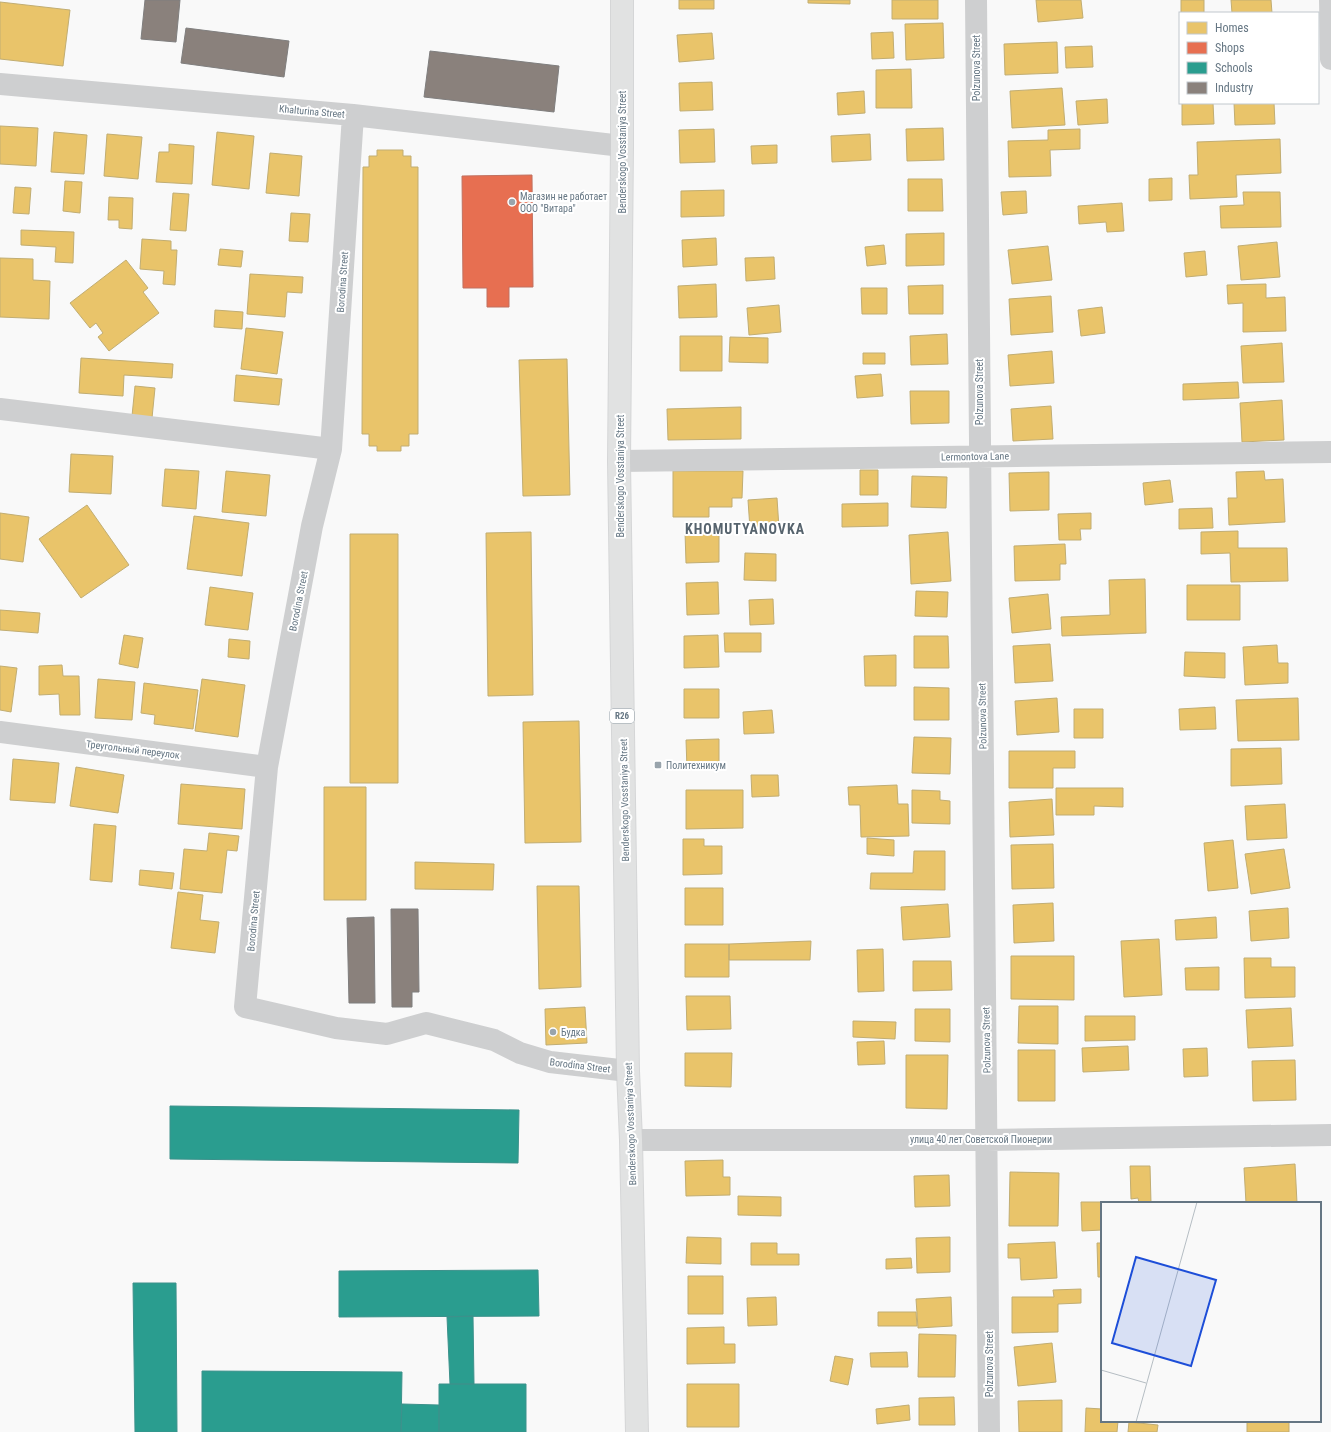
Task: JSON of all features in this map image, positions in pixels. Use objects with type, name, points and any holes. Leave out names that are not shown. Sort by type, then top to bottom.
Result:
[{"type":"main road","name":"Benderskogo Vosstaniya Street","points":[[622,0],[619,461],[628,1071],[631,1140],[637,1432]]},
{"type":"street","name":"Polzunova Street","points":[[976,0],[989,1432]]},
{"type":"street","points":[[1330,0],[1331,59]]},
{"type":"street","name":"Khalturina Street","points":[[0,84],[353,115],[622,146]]},
{"type":"street","name":"Borodina Street","points":[[353,115],[331,449],[312,526],[267,767],[245,1007],[336,1028],[387,1034],[426,1023],[494,1040],[520,1053],[550,1062],[628,1071]]},
{"type":"street","points":[[0,409],[331,449]]},
{"type":"street","name":"Lermontova Lane","points":[[619,461],[1331,452]]},
{"type":"street","name":"Треугольный переулок","points":[[0,732],[267,767]]},
{"type":"street","name":"улица 40 лет Советской Пионерии","points":[[631,1140],[987,1140],[1331,1135]]},
{"type":"building: Homes","points":[[679,0],[714,0],[714,9],[679,9]]},
{"type":"building: Homes","points":[[808,0],[850,0],[850,4],[808,3]]},
{"type":"building: Homes","points":[[892,0],[938,0],[938,19],[892,19]]},
{"type":"building: Homes","points":[[1036,0],[1081,0],[1083,18],[1038,22]]},
{"type":"building: Homes","points":[[1181,0],[1204,0],[1204,12],[1181,12]]},
{"type":"building: Homes","points":[[1231,0],[1271,0],[1272,12],[1232,12]]},
{"type":"building: Homes","points":[[0,2],[70,10],[63,66],[0,59]]},
{"type":"building: Homes","points":[[943,23],[944,58],[906,60],[905,24]]},
{"type":"building: Homes","points":[[893,32],[894,58],[872,59],[871,33]]},
{"type":"building: Homes","points":[[712,33],[714,59],[679,62],[677,35]]},
{"type":"building: Homes","points":[[1057,42],[1058,73],[1005,75],[1004,44]]},
{"type":"building: Homes","points":[[1092,46],[1093,67],[1066,68],[1065,47]]},
{"type":"building: Homes","points":[[911,69],[912,108],[876,108],[876,70]]},
{"type":"building: Homes","points":[[712,82],[713,110],[680,111],[679,83]]},
{"type":"building: Homes","points":[[1062,88],[1065,125],[1012,128],[1010,91]]},
{"type":"building: Homes","points":[[864,91],[865,113],[838,115],[837,93]]},
{"type":"building: Homes","points":[[1107,99],[1108,123],[1078,125],[1076,101]]},
{"type":"building: Homes","points":[[1182,104],[1213,104],[1214,124],[1182,125]]},
{"type":"building: Homes","points":[[1234,104],[1274,104],[1275,124],[1235,125]]},
{"type":"building: Homes","points":[[0,126],[38,128],[36,166],[0,164]]},
{"type":"building: Homes","points":[[943,128],[944,160],[907,161],[906,129]]},
{"type":"building: Homes","points":[[714,129],[715,162],[680,163],[679,130]]},
{"type":"building: Homes","points":[[1080,129],[1080,149],[1050,150],[1051,176],[1009,177],[1008,141],[1048,140],[1048,130]]},
{"type":"building: Homes","points":[[54,132],[87,135],[84,174],[51,172]]},
{"type":"building: Homes","points":[[217,132],[254,136],[249,189],[212,185]]},
{"type":"building: Homes","points":[[107,134],[142,137],[138,179],[104,176]]},
{"type":"building: Homes","points":[[870,134],[871,160],[832,162],[831,136]]},
{"type":"building: Homes","points":[[1280,139],[1281,173],[1236,175],[1237,197],[1190,199],[1189,175],[1198,175],[1197,142]]},
{"type":"building: Homes","points":[[169,144],[194,146],[192,184],[156,182],[159,152],[169,152]]},
{"type":"building: Homes","points":[[777,145],[777,163],[752,164],[751,146]]},
{"type":"building: Homes","points":[[377,150],[403,150],[403,156],[411,156],[411,167],[418,167],[418,434],[409,434],[409,446],[401,446],[401,451],[377,451],[377,446],[369,446],[369,434],[362,434],[363,167],[369,167],[369,156],[377,156]]},
{"type":"building: Homes","points":[[270,153],[302,156],[299,196],[266,193]]},
{"type":"building: Homes","points":[[1172,178],[1172,200],[1149,201],[1149,179]]},
{"type":"building: Homes","points":[[908,179],[942,179],[943,211],[908,211]]},
{"type":"building: Homes","points":[[65,181],[82,182],[80,213],[63,211]]},
{"type":"building: Homes","points":[[15,187],[31,188],[29,214],[13,213]]},
{"type":"building: Homes","points":[[724,190],[724,216],[681,217],[681,191]]},
{"type":"building: Homes","points":[[1026,191],[1027,213],[1003,215],[1001,192]]},
{"type":"building: Homes","points":[[1243,192],[1280,192],[1281,227],[1221,228],[1220,206],[1244,205]]},
{"type":"building: Homes","points":[[173,193],[189,194],[186,231],[170,230]]},
{"type":"building: Homes","points":[[109,197],[133,198],[132,229],[119,228],[119,220],[108,220]]},
{"type":"building: Homes","points":[[1122,203],[1124,231],[1107,232],[1106,222],[1079,224],[1078,206]]},
{"type":"building: Homes","points":[[291,213],[310,214],[308,242],[289,241]]},
{"type":"building: Homes","points":[[21,230],[74,232],[73,263],[55,262],[56,247],[21,245]]},
{"type":"building: Homes","points":[[944,233],[944,265],[906,266],[906,234]]},
{"type":"building: Homes","points":[[716,238],[717,265],[683,267],[682,240]]},
{"type":"building: Homes","points":[[142,239],[171,241],[171,250],[177,250],[175,285],[163,284],[164,271],[140,269]]},
{"type":"building: Homes","points":[[1277,242],[1280,277],[1241,280],[1238,246]]},
{"type":"building: Homes","points":[[884,245],[886,264],[867,266],[865,247]]},
{"type":"building: Homes","points":[[1048,246],[1052,280],[1012,284],[1008,250]]},
{"type":"building: Homes","points":[[220,249],[243,251],[241,267],[218,265]]},
{"type":"building: Homes","points":[[1205,251],[1207,275],[1186,277],[1184,253]]},
{"type":"building: Homes","points":[[774,257],[775,279],[746,281],[745,258]]},
{"type":"building: Homes","points":[[0,258],[33,259],[33,280],[50,281],[49,319],[0,317]]},
{"type":"building: Homes","points":[[126,260],[148,288],[143,292],[159,313],[109,351],[98,337],[103,333],[96,323],[90,328],[70,303]]},
{"type":"building: Homes","points":[[250,274],[303,277],[302,293],[287,292],[285,317],[247,314]]},
{"type":"building: Homes","points":[[716,284],[717,317],[679,318],[678,286]]},
{"type":"building: Homes","points":[[1266,284],[1266,298],[1285,297],[1286,331],[1243,332],[1243,303],[1228,304],[1227,285]]},
{"type":"building: Homes","points":[[943,285],[943,314],[909,314],[908,286]]},
{"type":"building: Homes","points":[[861,288],[887,288],[887,314],[862,314]]},
{"type":"building: Homes","points":[[1051,296],[1053,332],[1011,335],[1009,299]]},
{"type":"building: Homes","points":[[779,305],[781,332],[749,335],[747,308]]},
{"type":"building: Homes","points":[[1102,307],[1105,333],[1081,336],[1078,310]]},
{"type":"building: Homes","points":[[215,310],[243,312],[242,329],[214,327]]},
{"type":"building: Homes","points":[[246,328],[283,332],[277,374],[241,369]]},
{"type":"building: Homes","points":[[947,334],[948,364],[911,365],[910,336]]},
{"type":"building: Homes","points":[[680,336],[722,336],[722,371],[680,371]]},
{"type":"building: Homes","points":[[730,337],[768,338],[768,363],[729,362]]},
{"type":"building: Homes","points":[[1282,343],[1284,382],[1243,383],[1241,346]]},
{"type":"building: Homes","points":[[1052,351],[1054,383],[1010,386],[1008,355]]},
{"type":"building: Homes","points":[[863,353],[885,353],[885,364],[863,364]]},
{"type":"building: Homes","points":[[81,358],[173,364],[172,378],[124,375],[123,396],[79,393]]},
{"type":"building: Homes","points":[[567,359],[570,495],[523,496],[519,360]]},
{"type":"building: Homes","points":[[881,374],[883,396],[857,398],[855,376]]},
{"type":"building: Homes","points":[[236,375],[282,379],[279,405],[234,401]]},
{"type":"building: Homes","points":[[1238,382],[1239,398],[1183,400],[1183,384]]},
{"type":"building: Homes","points":[[135,386],[155,388],[152,418],[132,416]]},
{"type":"building: Homes","points":[[910,391],[949,391],[949,423],[911,424]]},
{"type":"building: Homes","points":[[1282,400],[1284,440],[1242,442],[1240,403]]},
{"type":"building: Homes","points":[[1051,406],[1053,439],[1013,441],[1011,409]]},
{"type":"building: Homes","points":[[741,407],[741,439],[668,440],[667,409]]},
{"type":"building: Homes","points":[[71,454],[113,456],[111,494],[69,492]]},
{"type":"building: Homes","points":[[165,469],[199,471],[196,509],[162,506]]},
{"type":"building: Homes","points":[[860,470],[878,470],[878,495],[860,495]]},
{"type":"building: Homes","points":[[226,471],[270,475],[266,516],[222,512]]},
{"type":"building: Homes","points":[[673,471],[743,471],[742,498],[732,498],[732,507],[709,507],[709,517],[673,517]]},
{"type":"building: Homes","points":[[1264,471],[1265,480],[1283,479],[1285,522],[1229,525],[1228,498],[1237,498],[1236,472]]},
{"type":"building: Homes","points":[[1049,472],[1049,510],[1010,511],[1009,473]]},
{"type":"building: Homes","points":[[912,476],[947,477],[946,508],[911,507]]},
{"type":"building: Homes","points":[[1170,480],[1173,502],[1145,505],[1143,483]]},
{"type":"building: Homes","points":[[777,498],[779,528],[750,529],[748,500]]},
{"type":"building: Homes","points":[[888,503],[888,526],[842,527],[842,504]]},
{"type":"building: Homes","points":[[87,505],[129,565],[81,598],[39,539]]},
{"type":"building: Homes","points":[[1212,508],[1213,528],[1179,529],[1179,509]]},
{"type":"building: Homes","points":[[0,513],[29,517],[23,562],[0,559]]},
{"type":"building: Homes","points":[[1091,513],[1091,529],[1080,529],[1081,540],[1059,540],[1058,514]]},
{"type":"building: Homes","points":[[194,516],[249,523],[242,576],[187,569]]},
{"type":"building: Homes","points":[[719,531],[719,562],[686,563],[685,532]]},
{"type":"building: Homes","points":[[1238,531],[1238,548],[1287,548],[1288,581],[1231,582],[1230,553],[1201,554],[1201,532]]},
{"type":"building: Homes","points":[[531,532],[533,695],[488,696],[486,533]]},
{"type":"building: Homes","points":[[948,532],[951,581],[911,584],[909,535]]},
{"type":"building: Homes","points":[[350,534],[398,534],[398,783],[350,783]]},
{"type":"building: Homes","points":[[1065,544],[1066,564],[1060,564],[1060,580],[1015,581],[1014,546]]},
{"type":"building: Homes","points":[[745,553],[776,554],[776,581],[744,580]]},
{"type":"building: Homes","points":[[1145,579],[1146,633],[1062,636],[1061,617],[1110,615],[1109,580]]},
{"type":"building: Homes","points":[[718,582],[719,614],[687,615],[686,583]]},
{"type":"building: Homes","points":[[1187,585],[1240,585],[1240,620],[1187,620]]},
{"type":"building: Homes","points":[[210,587],[253,593],[248,630],[205,625]]},
{"type":"building: Homes","points":[[916,591],[948,592],[947,617],[915,616]]},
{"type":"building: Homes","points":[[1048,594],[1051,629],[1012,633],[1009,598]]},
{"type":"building: Homes","points":[[773,599],[774,624],[750,625],[749,600]]},
{"type":"building: Homes","points":[[0,610],[40,613],[38,633],[0,630]]},
{"type":"building: Homes","points":[[724,633],[761,633],[761,652],[725,652]]},
{"type":"building: Homes","points":[[124,635],[143,638],[138,668],[119,664]]},
{"type":"building: Homes","points":[[718,635],[719,667],[684,668],[684,636]]},
{"type":"building: Homes","points":[[914,636],[948,636],[949,668],[914,668]]},
{"type":"building: Homes","points":[[229,639],[250,641],[249,659],[228,657]]},
{"type":"building: Homes","points":[[1050,644],[1053,681],[1015,683],[1013,646]]},
{"type":"building: Homes","points":[[1277,645],[1278,663],[1288,663],[1288,683],[1245,685],[1243,647]]},
{"type":"building: Homes","points":[[1185,652],[1225,653],[1225,678],[1184,676]]},
{"type":"building: Homes","points":[[896,655],[896,686],[865,686],[864,656]]},
{"type":"building: Homes","points":[[62,665],[63,676],[79,676],[80,715],[60,715],[59,694],[39,695],[39,666]]},
{"type":"building: Homes","points":[[0,666],[17,668],[11,712],[0,710]]},
{"type":"building: Homes","points":[[98,679],[135,682],[132,720],[95,718]]},
{"type":"building: Homes","points":[[202,679],[245,685],[238,737],[195,731]]},
{"type":"building: Homes","points":[[144,683],[198,690],[193,729],[154,724],[155,715],[141,713]]},
{"type":"building: Homes","points":[[914,687],[949,688],[949,720],[914,720]]},
{"type":"building: Homes","points":[[684,689],[719,689],[719,718],[684,718]]},
{"type":"building: Homes","points":[[1057,698],[1059,732],[1017,735],[1015,701]]},
{"type":"building: Homes","points":[[1298,698],[1299,740],[1238,741],[1236,700]]},
{"type":"building: Homes","points":[[1215,707],[1216,729],[1180,730],[1179,709]]},
{"type":"building: Homes","points":[[1074,709],[1103,709],[1103,738],[1074,738]]},
{"type":"building: Homes","points":[[772,710],[774,733],[744,734],[743,712]]},
{"type":"building: Homes","points":[[579,721],[581,842],[525,843],[523,722]]},
{"type":"building: Homes","points":[[914,737],[951,738],[950,774],[912,773]]},
{"type":"building: Homes","points":[[719,739],[719,768],[687,769],[686,740]]},
{"type":"building: Homes","points":[[1281,748],[1282,784],[1231,786],[1231,749]]},
{"type":"building: Homes","points":[[1009,751],[1075,751],[1075,768],[1053,768],[1053,788],[1009,788]]},
{"type":"building: Homes","points":[[13,759],[59,763],[55,803],[10,800]]},
{"type":"building: Homes","points":[[76,767],[124,775],[118,813],[70,806]]},
{"type":"building: Homes","points":[[751,775],[778,775],[779,796],[752,797]]},
{"type":"building: Homes","points":[[181,784],[245,789],[242,829],[178,824]]},
{"type":"building: Homes","points":[[897,785],[898,804],[908,804],[909,836],[861,837],[860,805],[849,805],[848,787]]},
{"type":"building: Homes","points":[[324,787],[366,787],[366,900],[324,900]]},
{"type":"building: Homes","points":[[1056,788],[1123,788],[1123,807],[1094,806],[1094,815],[1056,815]]},
{"type":"building: Homes","points":[[686,790],[743,790],[743,828],[686,829]]},
{"type":"building: Homes","points":[[912,790],[940,791],[940,800],[950,801],[950,824],[912,823]]},
{"type":"building: Homes","points":[[1052,799],[1054,835],[1010,837],[1009,802]]},
{"type":"building: Homes","points":[[1285,804],[1287,838],[1247,840],[1245,806]]},
{"type":"building: Homes","points":[[94,824],[116,826],[112,882],[90,880]]},
{"type":"building: Homes","points":[[209,833],[239,836],[237,851],[227,850],[222,893],[180,889],[184,849],[207,851]]},
{"type":"building: Homes","points":[[867,838],[894,840],[894,856],[867,854]]},
{"type":"building: Homes","points":[[683,839],[704,839],[704,846],[722,846],[722,874],[683,875]]},
{"type":"building: Homes","points":[[1233,840],[1238,888],[1208,891],[1204,843]]},
{"type":"building: Homes","points":[[1053,844],[1054,888],[1012,889],[1011,845]]},
{"type":"building: Homes","points":[[1284,849],[1290,888],[1251,894],[1245,854]]},
{"type":"building: Homes","points":[[914,851],[945,851],[945,890],[870,889],[871,873],[913,873]]},
{"type":"building: Homes","points":[[415,862],[494,864],[493,890],[415,889]]},
{"type":"building: Homes","points":[[140,870],[174,873],[172,889],[139,885]]},
{"type":"building: Homes","points":[[537,886],[579,886],[581,987],[539,989]]},
{"type":"building: Homes","points":[[685,888],[723,888],[723,925],[685,925]]},
{"type":"building: Homes","points":[[178,892],[203,895],[200,920],[219,922],[215,953],[171,948]]},
{"type":"building: Homes","points":[[1053,903],[1054,941],[1014,943],[1013,905]]},
{"type":"building: Homes","points":[[948,904],[950,937],[903,940],[901,907]]},
{"type":"building: Homes","points":[[1288,908],[1289,938],[1251,941],[1249,911]]},
{"type":"building: Homes","points":[[1216,917],[1217,938],[1176,940],[1175,920]]},
{"type":"building: Homes","points":[[1159,939],[1162,995],[1124,997],[1121,941]]},
{"type":"building: Homes","points":[[811,941],[810,960],[729,960],[729,944]]},
{"type":"building: Homes","points":[[685,944],[729,944],[729,977],[685,977]]},
{"type":"building: Homes","points":[[883,949],[884,991],[858,992],[857,950]]},
{"type":"building: Homes","points":[[1011,956],[1074,956],[1074,1000],[1011,999]]},
{"type":"building: Homes","points":[[1244,958],[1271,958],[1271,967],[1295,967],[1295,997],[1245,998]]},
{"type":"building: Homes","points":[[913,961],[951,961],[952,990],[913,991]]},
{"type":"building: Homes","points":[[1219,967],[1219,990],[1186,990],[1185,968]]},
{"type":"building: Homes","points":[[686,996],[730,996],[731,1029],[687,1030]]},
{"type":"building: Homes","points":[[1019,1006],[1058,1006],[1058,1044],[1018,1043]]},
{"type":"building: Homes","points":[[585,1007],[587,1043],[546,1045],[545,1009]]},
{"type":"building: Homes","points":[[1291,1008],[1293,1046],[1248,1048],[1246,1010]]},
{"type":"building: Homes","points":[[915,1009],[950,1009],[950,1042],[915,1041]]},
{"type":"building: Homes","points":[[1085,1016],[1135,1016],[1135,1040],[1085,1041]]},
{"type":"building: Homes","points":[[853,1021],[896,1022],[895,1039],[853,1037]]},
{"type":"building: Homes","points":[[884,1041],[885,1064],[858,1065],[857,1042]]},
{"type":"building: Homes","points":[[1128,1046],[1129,1070],[1083,1072],[1082,1048]]},
{"type":"building: Homes","points":[[1207,1048],[1208,1076],[1184,1077],[1183,1049]]},
{"type":"building: Homes","points":[[1018,1050],[1055,1050],[1055,1101],[1018,1101]]},
{"type":"building: Homes","points":[[685,1053],[732,1053],[731,1087],[685,1086]]},
{"type":"building: Homes","points":[[906,1055],[948,1055],[947,1109],[906,1108]]},
{"type":"building: Homes","points":[[1295,1060],[1296,1100],[1253,1101],[1252,1061]]},
{"type":"building: Homes","points":[[723,1160],[723,1177],[730,1177],[730,1195],[686,1196],[685,1161]]},
{"type":"building: Homes","points":[[1295,1164],[1297,1202],[1246,1202],[1244,1168]]},
{"type":"building: Homes","points":[[1130,1166],[1150,1166],[1151,1202],[1139,1202],[1138,1198],[1131,1199]]},
{"type":"building: Homes","points":[[1010,1172],[1059,1173],[1058,1226],[1009,1226]]},
{"type":"building: Homes","points":[[949,1175],[950,1206],[915,1207],[914,1176]]},
{"type":"building: Homes","points":[[738,1196],[781,1197],[781,1216],[738,1215]]},
{"type":"building: Homes","points":[[1081,1202],[1101,1202],[1101,1230],[1082,1231]]},
{"type":"building: Homes","points":[[687,1237],[721,1238],[721,1264],[686,1263]]},
{"type":"building: Homes","points":[[950,1237],[950,1272],[917,1273],[916,1238]]},
{"type":"building: Homes","points":[[1055,1242],[1057,1278],[1021,1280],[1020,1258],[1008,1258],[1008,1244]]},
{"type":"building: Homes","points":[[751,1243],[777,1243],[777,1254],[799,1254],[799,1265],[751,1265]]},
{"type":"building: Homes","points":[[1097,1243],[1101,1243],[1101,1277],[1098,1277]]},
{"type":"building: Homes","points":[[911,1258],[912,1268],[886,1269],[886,1259]]},
{"type":"building: Homes","points":[[688,1276],[723,1276],[723,1314],[688,1314]]},
{"type":"building: Homes","points":[[1081,1289],[1081,1303],[1058,1304],[1058,1332],[1012,1333],[1012,1297],[1054,1297],[1053,1290]]},
{"type":"building: Homes","points":[[776,1297],[777,1325],[748,1326],[747,1298]]},
{"type":"building: Homes","points":[[951,1297],[952,1326],[918,1328],[916,1299]]},
{"type":"building: Homes","points":[[878,1312],[916,1312],[917,1326],[878,1326]]},
{"type":"building: Homes","points":[[724,1327],[724,1344],[735,1344],[735,1363],[687,1364],[687,1328]]},
{"type":"building: Homes","points":[[919,1334],[956,1335],[955,1377],[918,1377]]},
{"type":"building: Homes","points":[[1052,1343],[1056,1382],[1018,1386],[1014,1347]]},
{"type":"building: Homes","points":[[907,1352],[908,1367],[871,1367],[870,1353]]},
{"type":"building: Homes","points":[[835,1356],[853,1359],[848,1385],[830,1381]]},
{"type":"building: Homes","points":[[687,1384],[739,1384],[739,1427],[687,1427]]},
{"type":"building: Homes","points":[[954,1397],[955,1425],[919,1425],[919,1398]]},
{"type":"building: Homes","points":[[1062,1400],[1062,1432],[1019,1432],[1018,1401]]},
{"type":"building: Homes","points":[[909,1405],[910,1420],[877,1424],[876,1409]]},
{"type":"building: Homes","points":[[1086,1408],[1101,1409],[1101,1422],[1118,1422],[1117,1432],[1085,1432]]},
{"type":"building: Homes","points":[[1129,1422],[1158,1425],[1157,1432],[1128,1432]]},
{"type":"building: Homes","points":[[1247,1422],[1289,1422],[1289,1432],[1247,1432]]},
{"type":"building: Shops","points":[[532,175],[533,287],[509,287],[509,307],[487,307],[487,288],[463,288],[462,176]]},
{"type":"building: Schools","points":[[170,1106],[519,1110],[518,1163],[170,1159]]},
{"type":"building: Schools","points":[[538,1270],[539,1316],[339,1317],[339,1271]]},
{"type":"building: Schools","points":[[133,1283],[176,1283],[177,1432],[135,1432]]},
{"type":"building: Schools","points":[[473,1316],[474,1384],[450,1384],[447,1317]]},
{"type":"building: Schools","points":[[202,1371],[402,1372],[401,1432],[202,1432]]},
{"type":"building: Schools","points":[[439,1384],[526,1384],[526,1432],[439,1432]]},
{"type":"building: Schools","points":[[402,1404],[439,1405],[439,1432],[401,1432]]},
{"type":"building: Industry","points":[[145,0],[180,0],[176,42],[141,39]]},
{"type":"building: Industry","points":[[186,28],[289,41],[284,77],[181,63]]},
{"type":"building: Industry","points":[[430,51],[559,66],[554,112],[424,97]]},
{"type":"building: Industry","points":[[391,909],[418,909],[419,992],[412,992],[412,1007],[392,1007]]},
{"type":"building: Industry","points":[[374,917],[375,1003],[349,1003],[347,918]]},
{"type":"place","name":"Магазин не работает ООО \"Витара\"","points":[[512,202]]},
{"type":"place","name":"Политехникум","points":[[658,765]]},
{"type":"place","name":"Будка","points":[[553,1032]]},
{"type":"district","name":"KHOMUTYANOVKA","points":[[745,529]]}]
